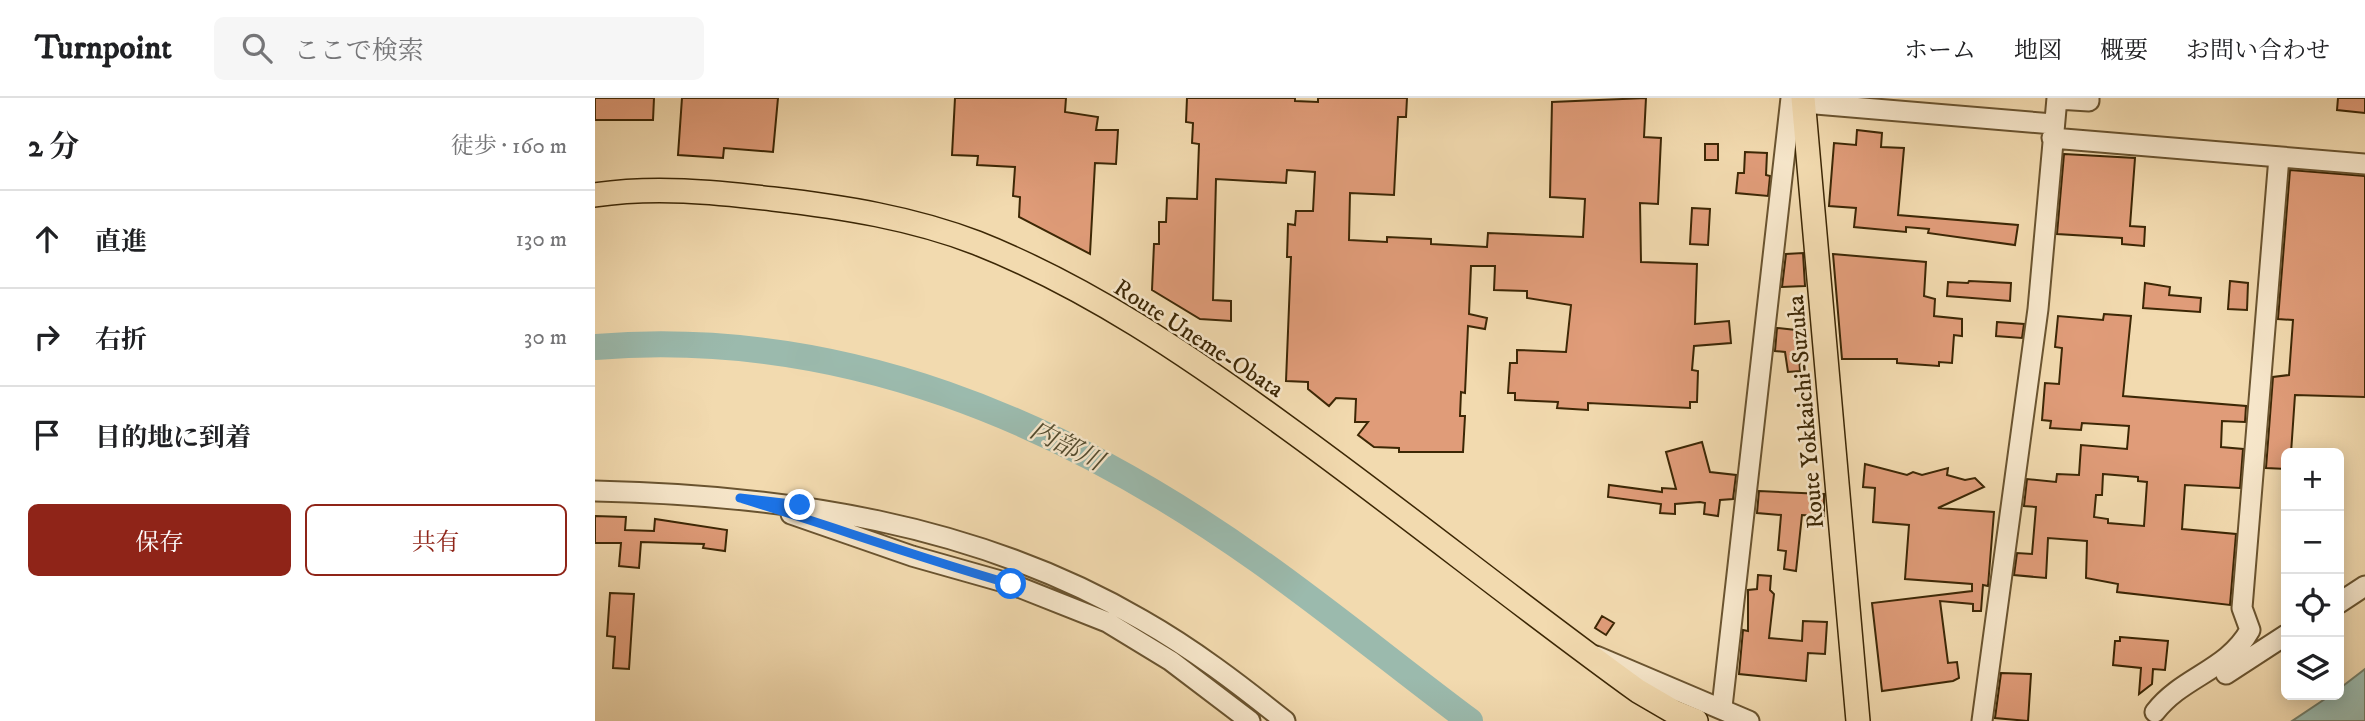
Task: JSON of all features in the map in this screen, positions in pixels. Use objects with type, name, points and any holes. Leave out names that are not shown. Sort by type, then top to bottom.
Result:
[{"type":"main road","name":"Route Yokkaichi-Suzuka","points":[[1799,100],[1858,721]]},
{"type":"main road","name":"Route Uneme-Obata","points":[[595,195],[652,189],[731,194],[832,206],[899,219],[975,243],[1016,260],[1112,311],[1215,376],[1352,474],[1638,691],[1674,712],[1696,721]]},
{"type":"street","points":[[1982,721],[2040,297],[2057,98],[2089,101],[2089,98]]},
{"type":"street","points":[[1722,707],[1799,100],[2279,157],[2365,164]]},
{"type":"street","points":[[2264,647],[2250,630],[2242,608],[2279,157]]},
{"type":"street","points":[[595,491],[740,498],[800,505],[919,530],[1049,574],[1107,601],[1219,669],[1285,721]]},
{"type":"street","points":[[740,498],[862,536],[912,556],[1060,601],[1107,622],[1171,661],[1250,721]]},
{"type":"street","points":[[2344,600],[2365,586]]},
{"type":"street","points":[[2147,717],[2166,697],[2226,660],[2241,647],[2250,630]]},
{"type":"street","points":[[2147,717],[2197,691],[2282,637]]},
{"type":"street","points":[[1585,652],[1619,663],[1749,721]]},
{"type":"shaded area","points":[[2365,669],[2365,721],[2292,721],[2324,700],[2344,700],[2344,685]]},
{"type":"building","points":[[595,98],[654,98],[653,120],[595,120]]},
{"type":"building","points":[[682,98],[778,98],[773,152],[724,148],[723,158],[678,155]]},
{"type":"building","points":[[955,98],[1066,98],[1065,112],[1098,117],[1096,130],[1118,130],[1116,164],[1095,163],[1090,254],[1019,217],[1020,197],[1013,196],[1015,167],[977,165],[978,156],[952,155]]},
{"type":"building","points":[[1187,98],[1295,98],[1295,101],[1318,102],[1318,98],[1407,98],[1406,117],[1398,117],[1394,195],[1350,193],[1349,240],[1387,242],[1387,237],[1431,239],[1431,244],[1487,247],[1488,233],[1583,237],[1585,199],[1550,197],[1552,102],[1646,98],[1644,137],[1661,138],[1658,204],[1640,203],[1641,262],[1697,264],[1695,324],[1729,321],[1731,343],[1694,346],[1692,370],[1698,371],[1697,402],[1690,402],[1690,408],[1588,403],[1588,410],[1557,408],[1558,402],[1515,400],[1515,393],[1508,393],[1510,363],[1517,363],[1517,350],[1566,352],[1571,305],[1527,298],[1527,291],[1494,290],[1495,266],[1471,266],[1469,314],[1487,318],[1485,329],[1468,326],[1465,393],[1461,392],[1460,416],[1465,416],[1463,452],[1399,452],[1399,448],[1374,447],[1358,435],[1368,422],[1355,422],[1356,399],[1336,398],[1329,406],[1308,389],[1308,382],[1286,381],[1291,257],[1287,257],[1288,224],[1295,225],[1296,211],[1313,211],[1315,172],[1287,170],[1286,183],[1216,179],[1213,300],[1231,301],[1231,321],[1200,319],[1152,290],[1154,244],[1159,244],[1159,222],[1166,222],[1167,198],[1197,199],[1199,144],[1192,143],[1193,123],[1186,122]]},
{"type":"building","points":[[2338,98],[2365,98],[2365,113],[2337,110]]},
{"type":"building","points":[[1857,130],[1882,133],[1881,147],[1904,148],[1898,215],[2018,225],[2015,245],[1928,233],[1929,229],[1906,227],[1906,232],[1854,227],[1856,208],[1829,206],[1834,143],[1856,145]]},
{"type":"building","points":[[1705,144],[1718,144],[1718,160],[1705,160]]},
{"type":"building","points":[[1745,152],[1767,153],[1766,175],[1770,176],[1768,196],[1736,193],[1738,173],[1744,173]]},
{"type":"building","points":[[2064,154],[2135,158],[2130,226],[2145,227],[2144,246],[2122,244],[2122,238],[2057,234]]},
{"type":"building","points":[[2290,170],[2365,176],[2365,397],[2295,395],[2291,448],[2281,448],[2281,469],[2266,468],[2273,377],[2289,375],[2293,320],[2278,319]]},
{"type":"building","points":[[1692,208],[1710,209],[1708,245],[1690,244]]},
{"type":"building","points":[[1803,253],[1805,286],[1782,287],[1786,254]]},
{"type":"building","points":[[1833,254],[1926,262],[1924,296],[1935,299],[1934,316],[1962,319],[1962,336],[1954,335],[1952,363],[1939,362],[1939,366],[1897,363],[1897,359],[1842,359]]},
{"type":"building","points":[[2230,281],[2248,283],[2247,310],[2228,309]]},
{"type":"building","points":[[1948,282],[2011,283],[2010,301],[1947,296]]},
{"type":"building","points":[[2145,283],[2170,287],[2169,295],[2201,298],[2200,312],[2143,308]]},
{"type":"building","points":[[2104,314],[2131,316],[2123,396],[2246,406],[2245,422],[2222,421],[2221,447],[2243,449],[2240,488],[2185,485],[2182,529],[2236,534],[2230,605],[2117,592],[2118,584],[2086,578],[2087,541],[2048,538],[2046,578],[2014,575],[2017,553],[2032,554],[2036,507],[2024,506],[2027,479],[2056,482],[2057,474],[2079,475],[2081,445],[2127,449],[2129,426],[2082,423],[2081,430],[2050,428],[2051,421],[2042,420],[2045,383],[2059,384],[2062,348],[2055,347],[2058,316],[2103,320]],"holes":[[[2103,474],[2138,477],[2138,481],[2147,482],[2144,526],[2108,523],[2108,519],[2094,517],[2096,495],[2102,495]]]},
{"type":"building","points":[[1997,322],[2024,324],[2022,338],[1996,336]]},
{"type":"building","points":[[1777,328],[1805,331],[1805,356],[1799,355],[1800,371],[1788,372],[1785,352],[1775,351]]},
{"type":"building","points":[[1702,442],[1710,472],[1736,475],[1733,499],[1720,500],[1718,516],[1704,514],[1705,503],[1700,502],[1675,504],[1675,514],[1660,513],[1661,504],[1608,497],[1609,485],[1662,492],[1662,488],[1676,489],[1666,452]]},
{"type":"building","points":[[1865,464],[1907,475],[1913,472],[1922,475],[1948,468],[1947,475],[1965,480],[1975,478],[1984,487],[1938,508],[1994,512],[1988,586],[1983,585],[1981,611],[1973,611],[1973,604],[1940,601],[1948,663],[1957,662],[1959,678],[1953,681],[1882,691],[1872,603],[1972,591],[1972,584],[1905,579],[1909,525],[1873,522],[1875,488],[1863,487]]},
{"type":"building","points":[[1759,491],[1824,494],[1824,516],[1802,515],[1796,571],[1784,569],[1786,551],[1778,550],[1781,515],[1757,513]]},
{"type":"building","points":[[595,516],[626,517],[625,530],[654,531],[655,519],[727,530],[725,551],[703,548],[704,544],[641,542],[639,568],[619,566],[621,543],[595,543]]},
{"type":"building","points":[[1758,575],[1771,576],[1770,590],[1774,594],[1769,638],[1802,641],[1803,621],[1827,622],[1825,654],[1808,653],[1806,681],[1739,674],[1743,630],[1748,631],[1748,590],[1757,589]]},
{"type":"building","points":[[610,593],[634,594],[629,669],[613,668],[615,637],[607,636]]},
{"type":"building","points":[[1602,616],[1614,623],[1606,635],[1595,628]]},
{"type":"building","points":[[2120,637],[2168,641],[2165,670],[2153,669],[2152,684],[2139,694],[2141,668],[2113,665],[2115,641],[2120,641]]},
{"type":"building","points":[[2001,673],[2031,674],[2028,721],[1995,718]]},
{"type":"waterway","name":"内部川","points":[[595,347],[686,345],[775,352],[862,369],[946,394],[1027,426],[1107,466],[1184,511],[1286,580],[1470,721]]},
{"type":"route","points":[[800,505],[740,498],[862,536],[912,556],[1011,584]]}]
